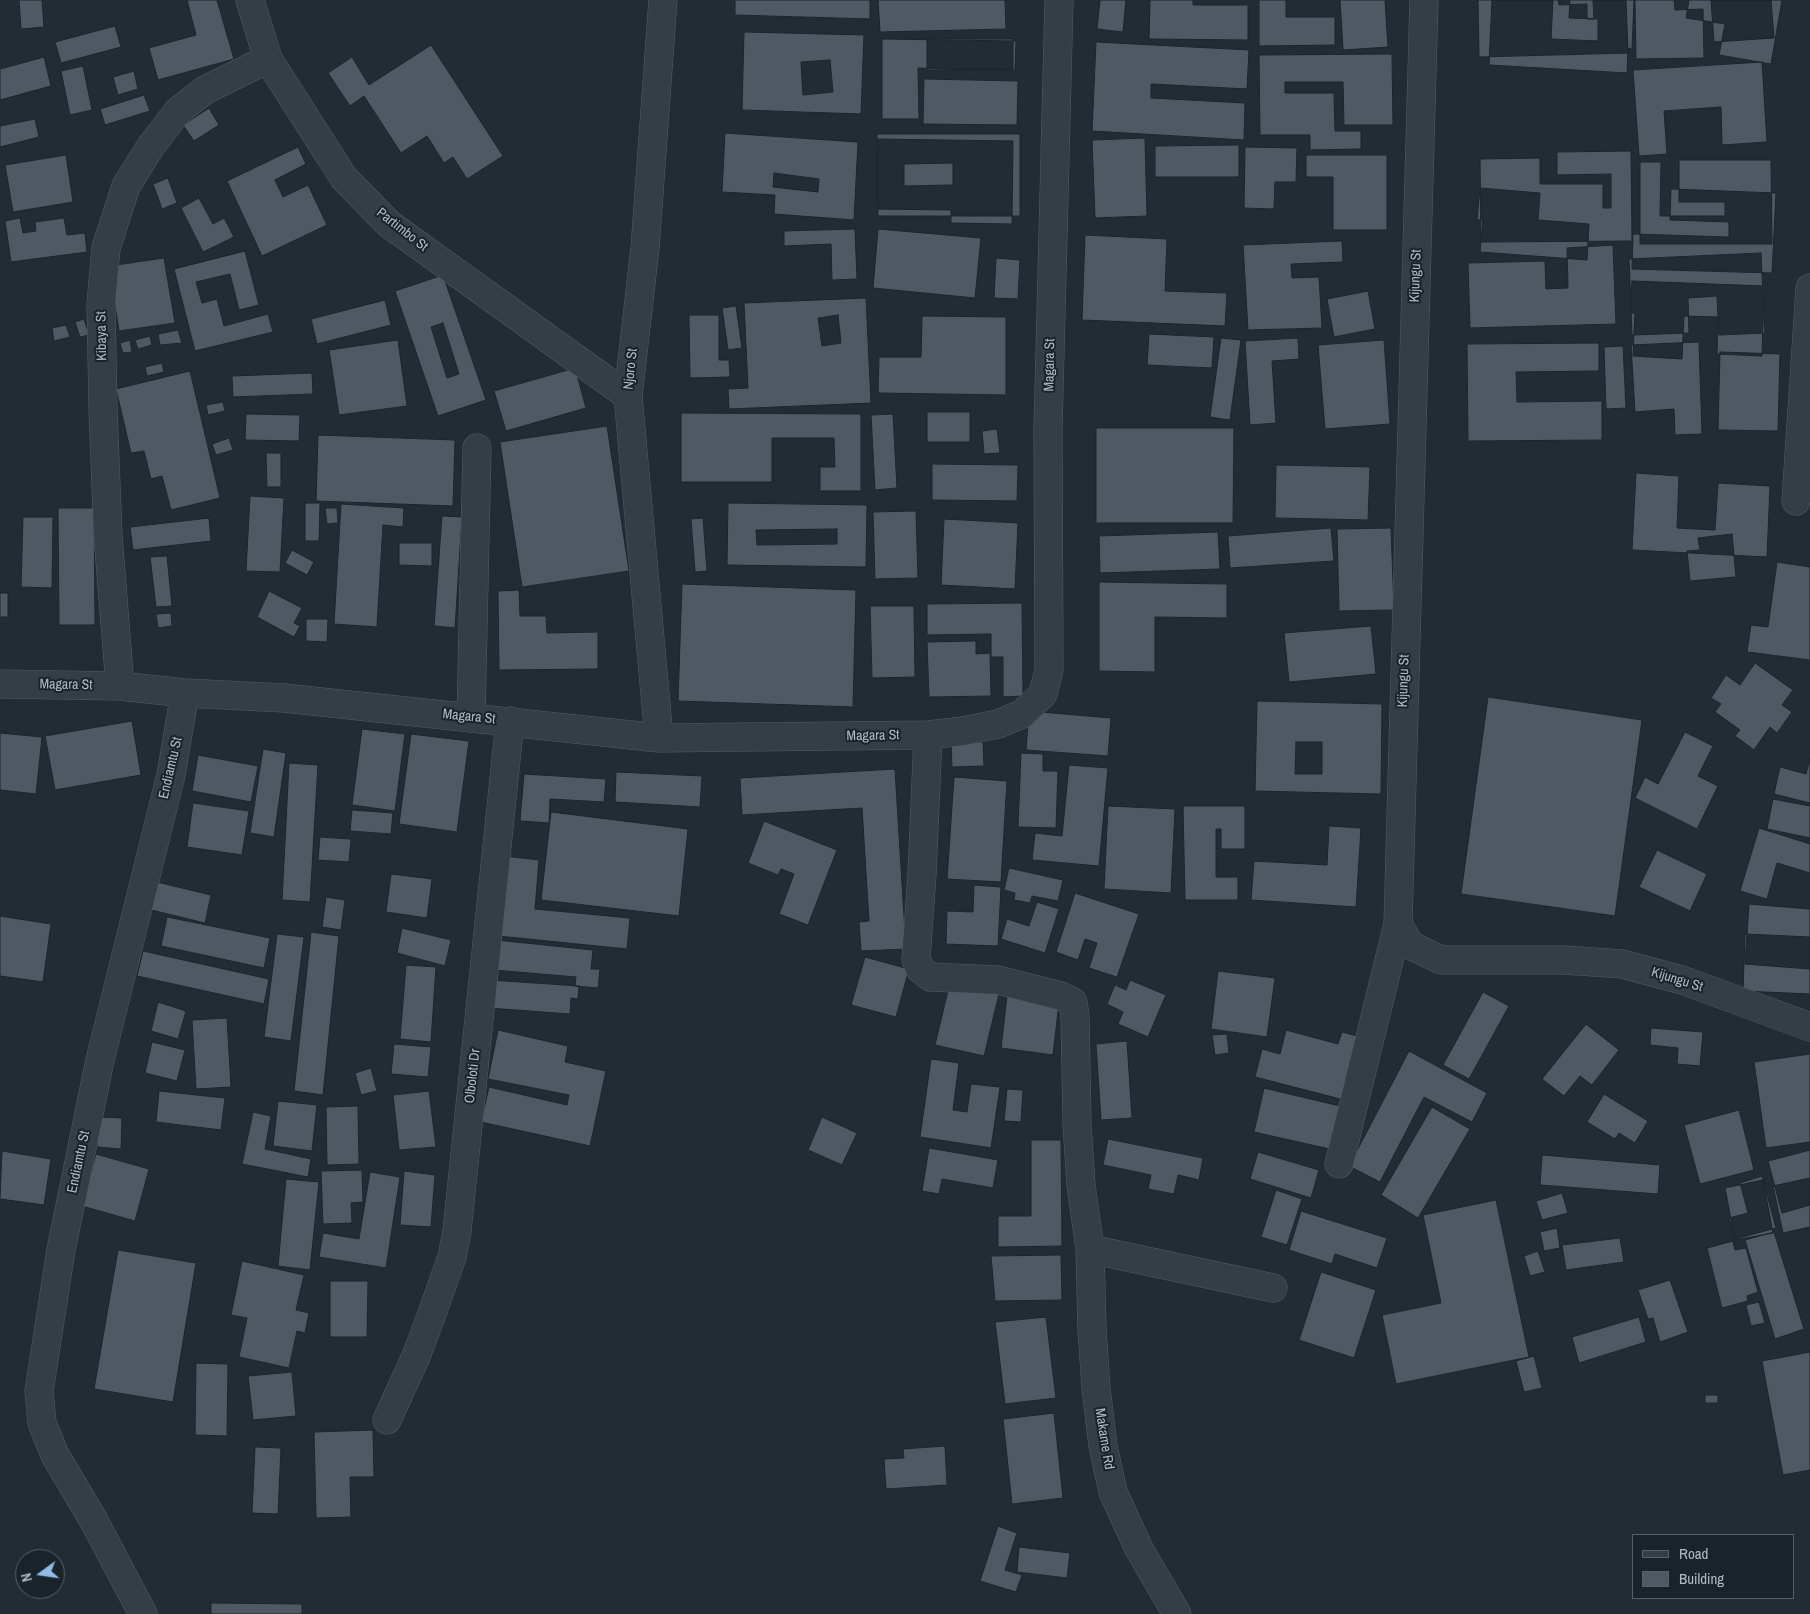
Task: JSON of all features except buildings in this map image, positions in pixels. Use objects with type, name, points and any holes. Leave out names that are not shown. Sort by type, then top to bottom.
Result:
[{"type":"street","name":"Partimbo St","points":[[250,0],[268,59],[344,178],[389,224],[628,396]]},
{"type":"street","name":"Njoro St","points":[[659,738],[628,396],[645,248],[663,0]]},
{"type":"street","name":"Magara St","points":[[0,684],[120,686],[186,693],[284,698],[659,738],[928,735],[998,724],[1022,714],[1043,694],[1049,670],[1048,430],[1059,0]]},
{"type":"street","name":"Kijungu St","points":[[1424,0],[1398,924],[1410,945],[1441,960],[1564,960],[1622,964],[1682,980],[1810,1028]]},
{"type":"street","name":"Kibaya St","points":[[120,686],[108,536],[103,409],[101,304],[106,248],[126,186],[178,111],[205,90],[268,59]]},
{"type":"street","points":[[1796,501],[1810,288]]},
{"type":"street","points":[[471,717],[477,448]]},
{"type":"street","name":"Endiamtu St","points":[[143,1614],[94,1521],[56,1455],[42,1423],[39,1391],[61,1250],[100,1060],[171,775],[186,693]]},
{"type":"street","name":"Olboloti Dr","points":[[387,1420],[417,1354],[430,1319],[452,1257],[457,1231],[510,721]]},
{"type":"street","name":"Makame Rd","points":[[928,735],[916,959],[920,970],[930,977],[974,977],[998,980],[1061,996],[1072,1002],[1075,1016],[1077,1124],[1081,1185],[1090,1249],[1092,1330],[1103,1446],[1113,1492],[1139,1549],[1177,1614]]},
{"type":"street","points":[[1339,1164],[1398,924]]},
{"type":"street","points":[[1090,1249],[1273,1288]]}]
